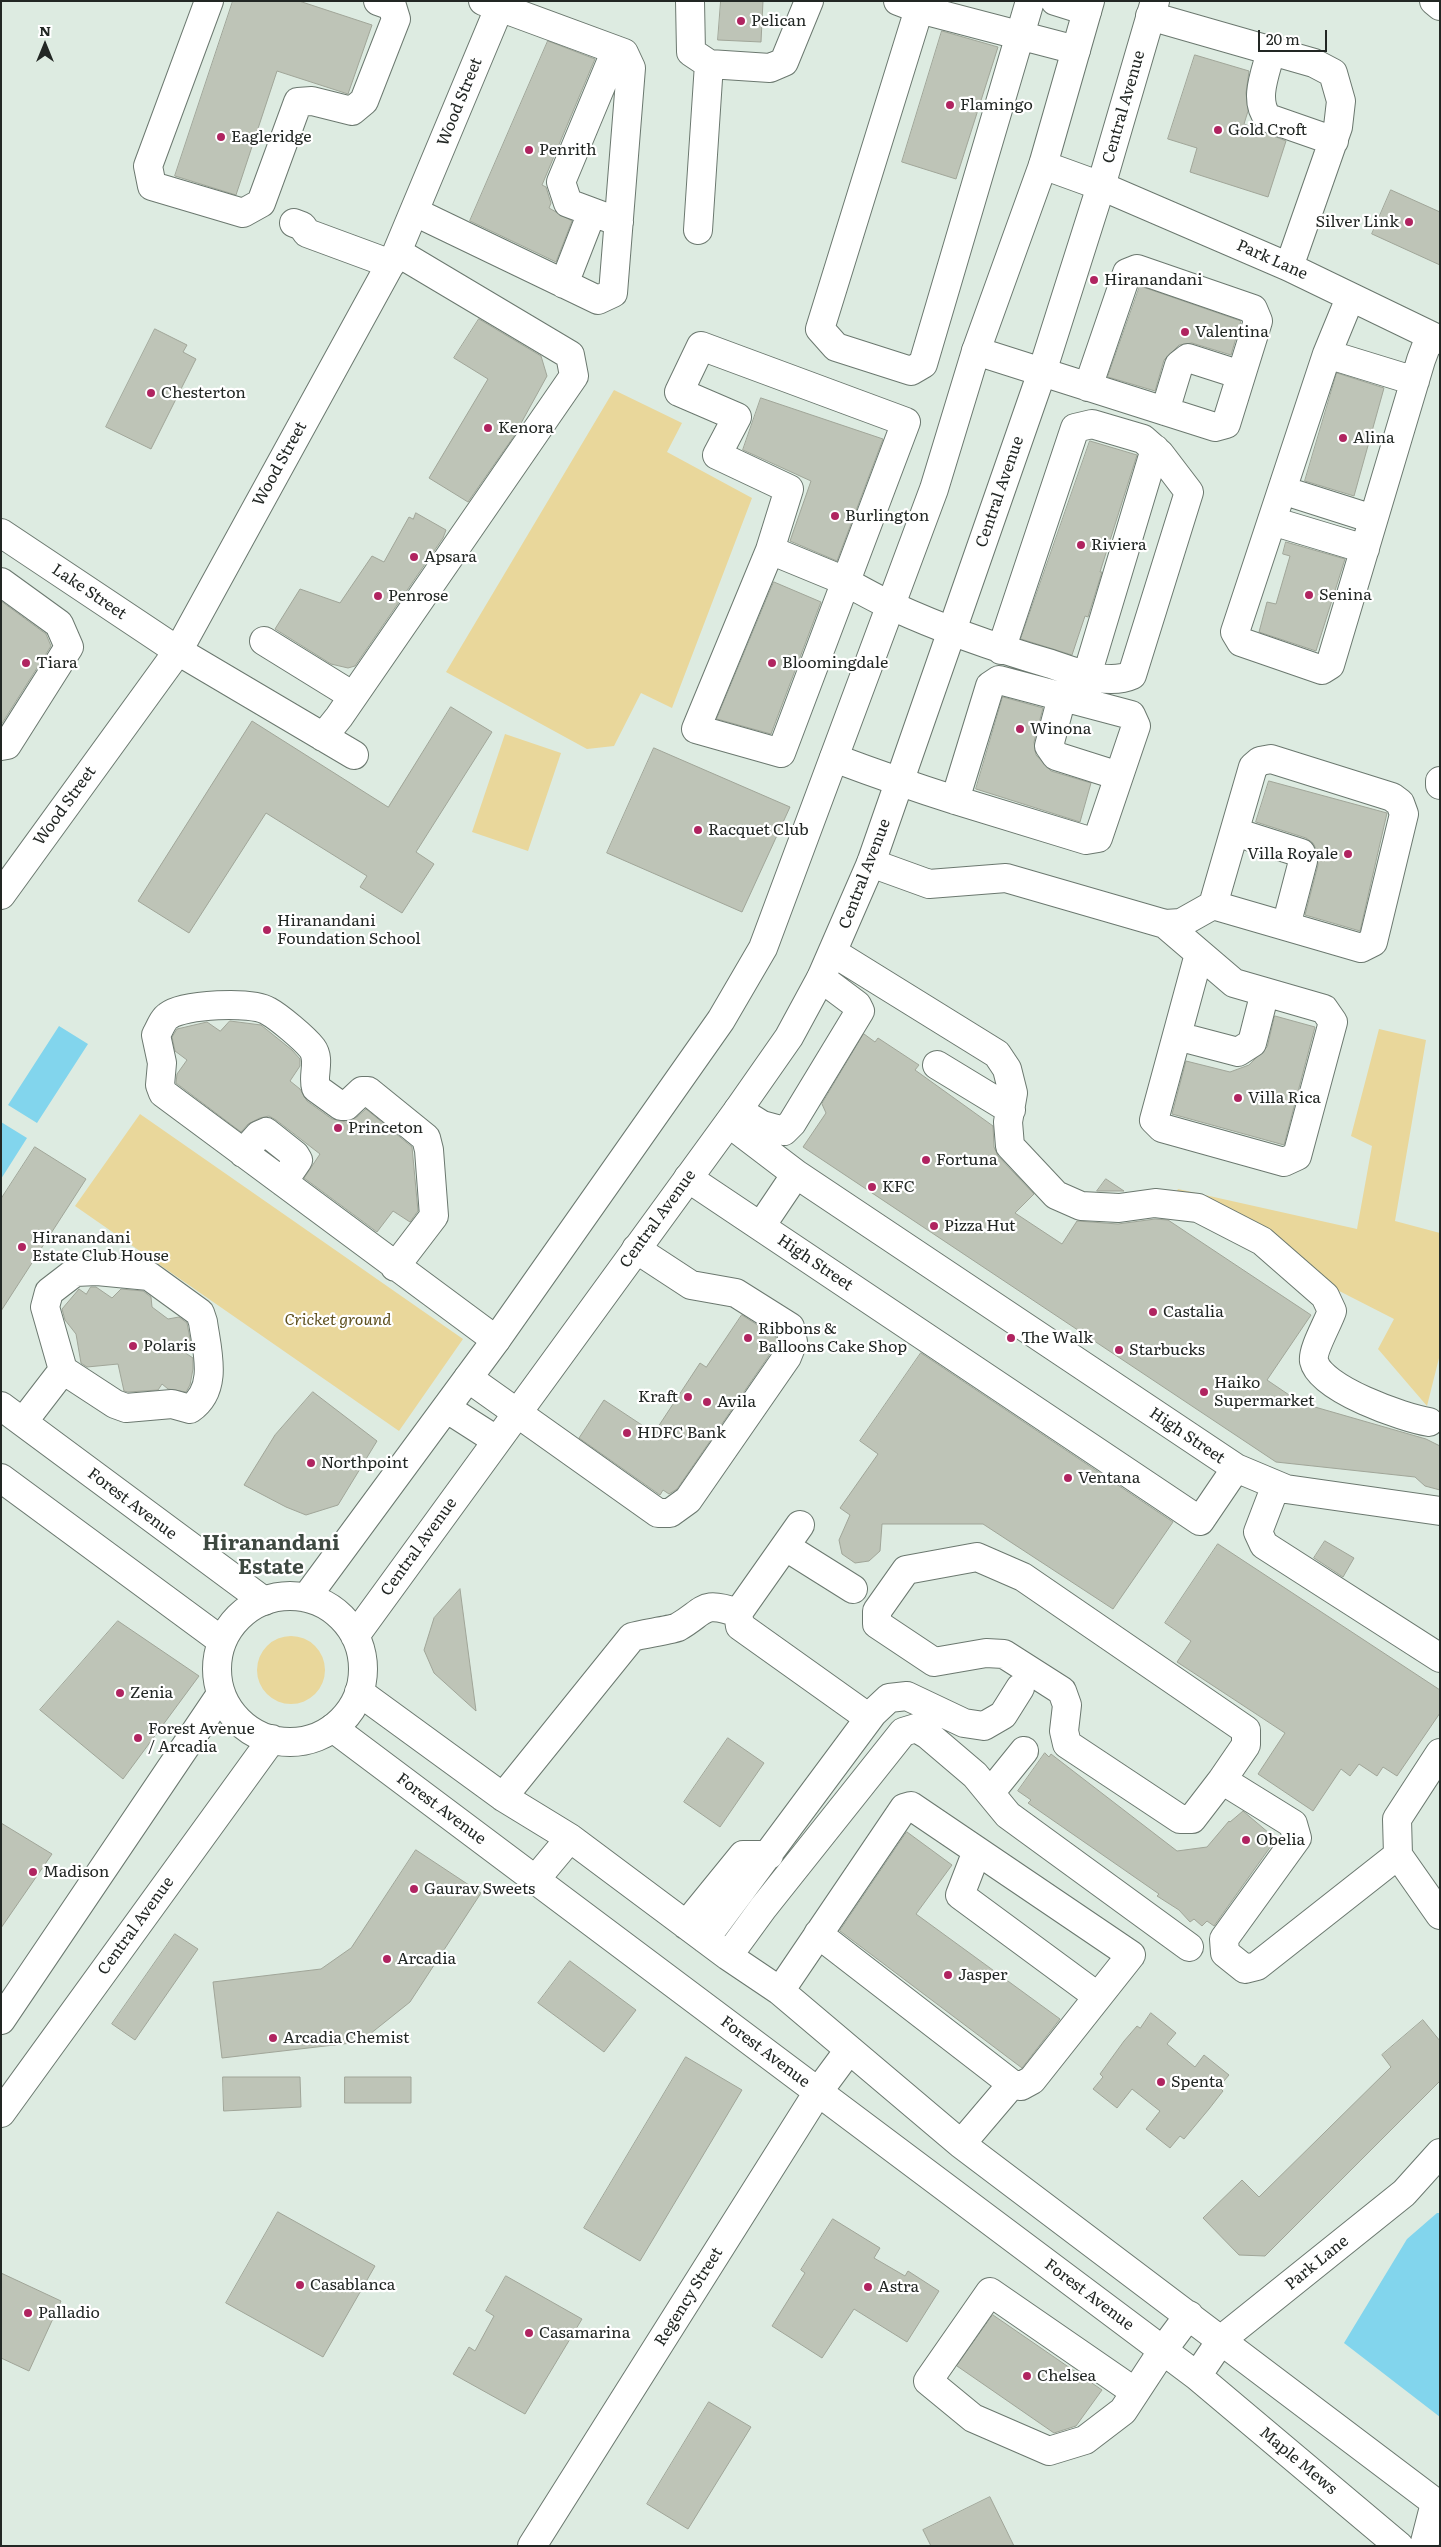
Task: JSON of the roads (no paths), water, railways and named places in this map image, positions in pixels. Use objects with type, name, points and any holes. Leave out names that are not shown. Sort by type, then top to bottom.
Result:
[{"type":"street","points":[[209,1],[148,166],[152,186],[243,213],[261,203],[298,102],[312,101],[352,111],[364,101],[396,19],[392,6],[378,1]]},
{"type":"street","points":[[690,1],[691,52],[709,64],[770,68],[784,62],[809,1]]},
{"type":"street","points":[[1030,1],[1020,33],[923,364],[911,371],[836,347],[820,329],[909,5],[1020,33],[1076,50]]},
{"type":"street","points":[[306,1598],[496,1340],[721,1020],[763,948],[934,489],[976,351],[1043,165],[1089,6],[1055,1]]},
{"type":"street","points":[[1434,1],[1440,6]]},
{"type":"street","points":[[415,212],[598,300],[613,293],[631,68],[624,53],[495,3]]},
{"type":"street","name":"Wood Street","points":[[1,895],[178,651],[394,258],[415,212],[495,3]]},
{"type":"street","points":[[1152,9],[1271,51],[1314,63],[1332,73],[1341,101],[1338,127],[1289,267]]},
{"type":"street","name":"Central Avenue","points":[[355,1636],[515,1413],[734,1116],[789,1037],[834,953],[871,863],[1042,372],[1101,186],[1152,9]]},
{"type":"street","points":[[616,50],[560,182],[568,203],[619,222]]},
{"type":"street","points":[[1271,51],[1261,96],[1262,111],[1268,118],[1334,140]]},
{"type":"street","points":[[698,230],[709,64]]},
{"type":"street","name":"Park Lane","points":[[1043,165],[1101,186],[1289,267],[1435,338]]},
{"type":"street","points":[[564,284],[592,212]]},
{"type":"street","points":[[297,229],[394,258],[570,356],[574,376],[323,737]]},
{"type":"street","points":[[976,351],[1088,387],[1215,427],[1226,424],[1258,321],[1253,309],[1137,269],[1127,272],[1088,387]]},
{"type":"street","points":[[1350,298],[1328,354],[1235,632],[1241,642],[1322,670],[1330,665],[1414,381],[1435,338]]},
{"type":"street","points":[[701,346],[906,422],[847,583],[781,753],[696,729],[770,550],[789,489],[717,455],[737,417],[679,392],[701,346]]},
{"type":"street","points":[[1328,354],[1414,381]]},
{"type":"street","points":[[1164,411],[1179,365],[1188,358],[1241,375]]},
{"type":"street","points":[[770,550],[847,583],[891,606],[951,632],[1001,650],[1086,675],[1121,680],[1132,675],[1189,492],[1155,449],[1142,439],[1092,424],[1075,428],[1001,650]]},
{"type":"street","points":[[1086,675],[1155,449]]},
{"type":"street","points":[[1282,490],[1373,519]]},
{"type":"street","points":[[1272,521],[1365,549]]},
{"type":"street","name":"Lake Street","points":[[1,533],[178,651],[354,755]]},
{"type":"street","points":[[1,582],[59,624],[69,647],[7,745],[1,746]]},
{"type":"street","points":[[264,641],[353,696]]},
{"type":"street","points":[[834,758],[899,783],[1086,840],[1098,838],[1136,726],[1131,715],[999,680],[990,686],[955,800]]},
{"type":"street","points":[[1062,697],[1049,746],[1056,756],[1119,776]]},
{"type":"street","points":[[871,863],[929,884],[1006,878],[1165,924],[1181,923],[1213,905],[1253,767],[1260,761],[1271,759],[1392,797],[1400,803],[1404,814],[1373,942],[1361,948],[1213,905]]},
{"type":"street","points":[[1235,832],[1301,853],[1303,861],[1286,926]]},
{"type":"street","points":[[1165,924],[1234,983],[1324,1009],[1332,1022],[1297,1156],[1284,1162],[1162,1128],[1154,1120],[1199,954]]},
{"type":"street","points":[[834,953],[997,1054],[1007,1069],[1013,1093],[1008,1122],[1010,1146],[1056,1195],[1082,1206],[1119,1208],[1155,1203],[1198,1208],[1262,1241],[1325,1296],[1332,1310],[1317,1346],[1314,1361],[1321,1372],[1335,1386],[1412,1419],[1429,1422]]},
{"type":"street","points":[[734,1116],[784,1131],[792,1123],[865,1020],[858,1005],[821,978]]},
{"type":"street","points":[[1177,1036],[1238,1052],[1252,1043],[1265,992]]},
{"type":"street","points":[[395,1267],[434,1216],[432,1179],[426,1138],[368,1091],[362,1091],[346,1106],[341,1106],[316,1088],[314,1079],[317,1059],[312,1048],[267,1010],[198,1005],[167,1016],[156,1035],[162,1063],[160,1085],[163,1093],[395,1267],[460,1312],[496,1340]]},
{"type":"street","points":[[937,1065],[1011,1110]]},
{"type":"street","name":"High Street","points":[[688,1178],[1200,1521],[1236,1468],[796,1174],[734,1116]]},
{"type":"street","name":"High Street","points":[[761,1226],[796,1174]]},
{"type":"street","points":[[468,1378],[658,1513],[670,1512],[688,1500],[787,1357],[793,1342],[790,1327],[736,1293],[691,1285],[636,1249]]},
{"type":"street","points":[[97,1271],[150,1276],[200,1313],[203,1322],[210,1378],[198,1404],[190,1409],[172,1404],[126,1408],[115,1404],[63,1370],[45,1307],[49,1292],[75,1272],[97,1271]]},
{"type":"street","points":[[23,1422],[63,1370]]},
{"type":"street","name":"Forest Avenue","points":[[1,1406],[264,1601]]},
{"type":"street","points":[[446,1408],[496,1440]]},
{"type":"street","points":[[1236,1468],[1286,1488],[1440,1511]]},
{"type":"street","points":[[1,1478],[222,1642]]},
{"type":"street","points":[[1276,1485],[1258,1532],[1264,1545],[1440,1658]]},
{"type":"street","points":[[853,1589],[793,1536],[738,1613],[740,1626],[869,1718]]},
{"type":"street","points":[[977,1557],[1023,1577],[1246,1730],[1246,1745],[1222,1780],[1192,1819],[1180,1819],[1067,1744],[1064,1731],[1067,1705],[1062,1690],[1004,1654],[986,1653],[934,1662],[877,1624],[877,1611],[906,1570],[977,1557]]},
{"type":"street","points":[[284,1597],[306,1598],[321,1603],[346,1622],[355,1636],[360,1649],[363,1664],[359,1692],[348,1712],[333,1728],[304,1740],[272,1739],[255,1733],[241,1723],[229,1710],[221,1694],[217,1673],[222,1642],[232,1624],[246,1611],[264,1601],[284,1597]]},
{"type":"street","points":[[504,1797],[632,1636],[676,1628],[703,1608],[720,1607],[738,1613]]},
{"type":"street","points":[[695,1932],[743,1855],[769,1855],[869,1718],[888,1698],[907,1696],[964,1723],[984,1726],[1003,1715],[1020,1688]]},
{"type":"street","points":[[359,1692],[504,1797],[570,1838],[695,1932],[780,1991],[961,2144],[1222,2339],[1438,2504],[1424,2546]]},
{"type":"street","points":[[1,2020],[221,1694]]},
{"type":"street","name":"Forest Avenue","points":[[333,1728],[1197,2376]]},
{"type":"street","points":[[728,1956],[763,1908],[903,1732],[916,1728],[928,1735],[974,1775],[1008,1814],[1190,1947]]},
{"type":"street","name":"Central Avenue","points":[[1,2113],[272,1739]]},
{"type":"street","points":[[990,1793],[1024,1751]]},
{"type":"street","points":[[1440,1754],[1397,1819],[1398,1855],[1440,1915]]},
{"type":"street","points":[[1222,1780],[1293,1824],[1298,1838],[1224,1938],[1224,1953],[1245,1968],[1257,1966],[1398,1855]]},
{"type":"street","points":[[780,1991],[818,1934],[904,1808],[911,1806],[1131,1955],[1032,2080],[1022,2086],[1012,2084],[818,1934]]},
{"type":"street","points":[[535,1880],[570,1838]]},
{"type":"street","points":[[977,1851],[960,1895],[1097,1996]]},
{"type":"street","name":"Regency Street","points":[[532,2546],[818,2092],[849,2050]]},
{"type":"street","points":[[961,2144],[1012,2084]]},
{"type":"street","name":"Park Lane","points":[[1197,2376],[1222,2339],[1404,2193],[1440,2153]]},
{"type":"street","points":[[1012,2237],[1040,2203]]},
{"type":"street","points":[[1135,2392],[990,2292],[928,2381],[973,2418],[1049,2451],[1085,2440],[1123,2410],[1189,2315]]},
{"type":"street","name":"Maple Mews","points":[[1197,2376],[1399,2546]]},
{"type":"water","points":[[59,1026],[88,1044],[37,1123],[8,1105]]},
{"type":"water","points":[[1,1122],[27,1138],[1,1179]]},
{"type":"water","points":[[1437,2213],[1440,2213],[1440,2417],[1344,2343],[1407,2239]]},
{"type":"place","name":"Pelican","points":[[741,21]]},
{"type":"place","name":"Flamingo","points":[[950,105]]},
{"type":"place","name":"Gold Croft","points":[[1218,130]]},
{"type":"place","name":"Eagleridge","points":[[221,137]]},
{"type":"place","name":"Penrith","points":[[529,150]]},
{"type":"place","name":"Silver Link","points":[[1409,222]]},
{"type":"place","name":"Hiranandani","points":[[1094,280]]},
{"type":"place","name":"Valentina","points":[[1185,332]]},
{"type":"place","name":"Chesterton","points":[[151,393]]},
{"type":"place","name":"Kenora","points":[[488,428]]},
{"type":"place","name":"Alina","points":[[1343,438]]},
{"type":"place","name":"Burlington","points":[[835,516]]},
{"type":"place","name":"Riviera","points":[[1081,545]]},
{"type":"place","name":"Apsara","points":[[414,557]]},
{"type":"place","name":"Senina","points":[[1309,595]]},
{"type":"place","name":"Penrose","points":[[378,596]]},
{"type":"place","name":"Tiara","points":[[26,663]]},
{"type":"place","name":"Bloomingdale","points":[[772,663]]},
{"type":"place","name":"Winona","points":[[1020,729]]},
{"type":"place","name":"Racquet Club","points":[[698,830]]},
{"type":"place","name":"Villa Royale","points":[[1348,854]]},
{"type":"place","name":"Hiranandani Foundation School","points":[[267,930]]},
{"type":"place","name":"Villa Rica","points":[[1238,1098]]},
{"type":"place","name":"Princeton","points":[[338,1128]]},
{"type":"place","name":"Fortuna","points":[[926,1160]]},
{"type":"place","name":"KFC","points":[[872,1187]]},
{"type":"place","name":"Pizza Hut","points":[[934,1226]]},
{"type":"place","name":"Hiranandani Estate Club House","points":[[22,1247]]},
{"type":"place","name":"Castalia","points":[[1153,1312]]},
{"type":"place","name":"Ribbons & Balloons Cake Shop","points":[[748,1338]]},
{"type":"place","name":"The Walk","points":[[1011,1338]]},
{"type":"place","name":"Polaris","points":[[133,1346]]},
{"type":"place","name":"Starbucks","points":[[1119,1350]]},
{"type":"place","name":"Haiko Supermarket","points":[[1204,1392]]},
{"type":"place","name":"Kraft","points":[[688,1397]]},
{"type":"place","name":"Avila","points":[[707,1402]]},
{"type":"place","name":"HDFC Bank","points":[[627,1433]]},
{"type":"place","name":"Northpoint","points":[[311,1463]]},
{"type":"place","name":"Ventana","points":[[1068,1478]]},
{"type":"place","name":"Zenia","points":[[120,1693]]},
{"type":"place","name":"Forest Avenue / Arcadia","points":[[138,1738]]},
{"type":"place","name":"Obelia","points":[[1246,1840]]},
{"type":"place","name":"Madison","points":[[33,1872]]},
{"type":"place","name":"Gaurav Sweets","points":[[414,1889]]},
{"type":"place","name":"Arcadia","points":[[387,1959]]},
{"type":"place","name":"Jasper","points":[[948,1975]]},
{"type":"place","name":"Arcadia Chemist","points":[[273,2038]]},
{"type":"place","name":"Spenta","points":[[1161,2082]]},
{"type":"place","name":"Casablanca","points":[[300,2285]]},
{"type":"place","name":"Astra","points":[[868,2287]]},
{"type":"place","name":"Palladio","points":[[28,2313]]},
{"type":"place","name":"Casamarina","points":[[529,2333]]},
{"type":"place","name":"Chelsea","points":[[1027,2376]]},
{"type":"district","name":"Hiranandani Estate","points":[[271,1556]]},
{"type":"park label","name":"Cricket ground","points":[[338,1320]]}]
